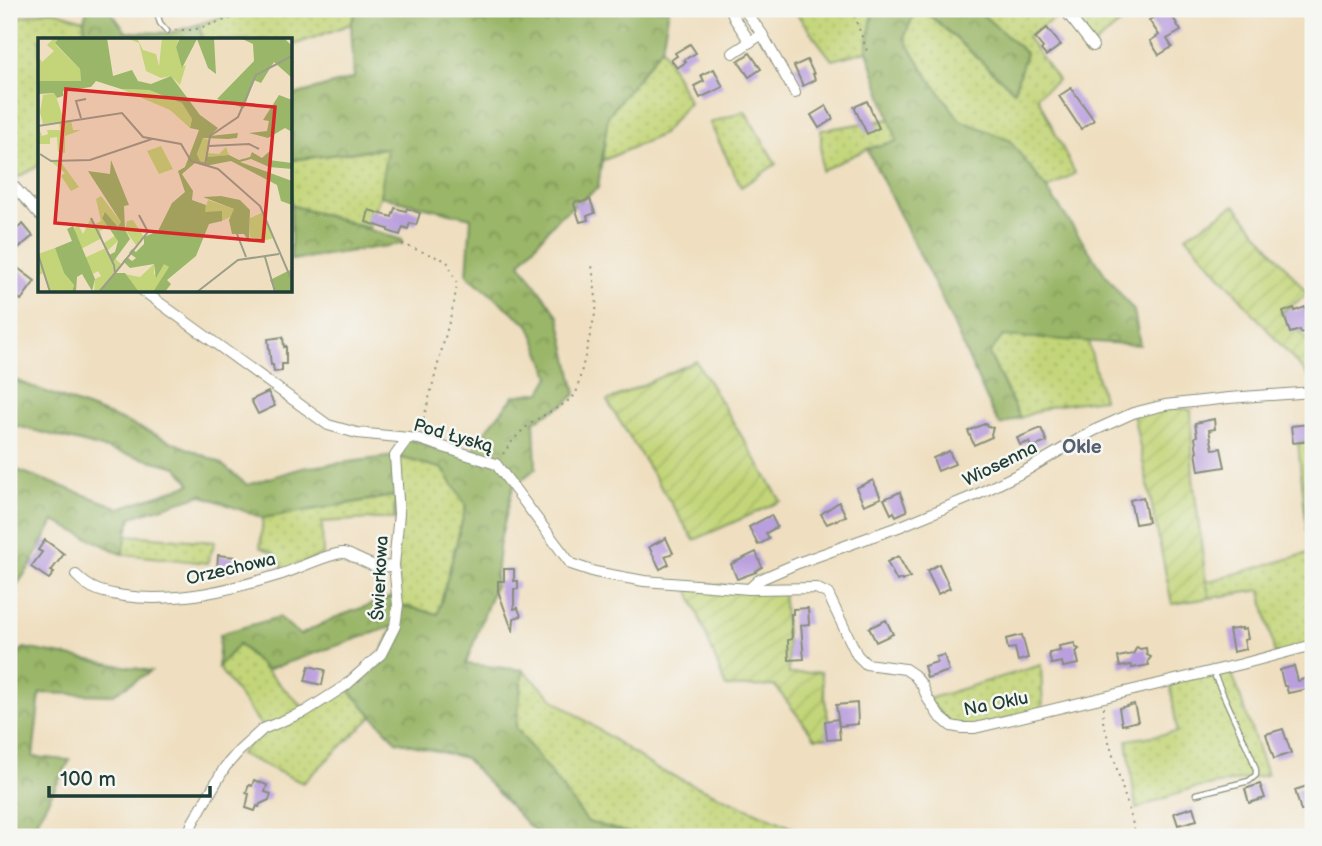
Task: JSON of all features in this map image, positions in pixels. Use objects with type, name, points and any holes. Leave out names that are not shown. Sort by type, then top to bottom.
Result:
[{"type":"street","points":[[730,9],[750,42]]},
{"type":"street","points":[[744,9],[762,34],[794,93]]},
{"type":"street","points":[[1064,9],[1093,46]]},
{"type":"street","points":[[733,53],[762,34]]},
{"type":"street","points":[[9,181],[38,213]]},
{"type":"street","name":"Pod Łyską","points":[[145,292],[328,425],[356,433],[419,439],[496,464],[571,564],[595,572],[645,581],[749,589]]},
{"type":"street","name":"Wiosenna","points":[[749,589],[759,580],[976,495],[1026,471],[1093,431],[1133,412],[1165,405],[1313,392]]},
{"type":"street","name":"Świerkowa","points":[[187,837],[225,767],[239,751],[263,729],[306,710],[345,686],[381,654],[395,626],[398,605],[394,565],[399,514],[395,456],[407,439]]},
{"type":"street","name":"Orzechowa","points":[[76,575],[94,590],[146,599],[197,596],[232,589],[345,553],[380,568],[394,565]]},
{"type":"street","name":"Na Oklu","points":[[749,589],[816,588],[828,594],[857,655],[866,664],[905,669],[922,685],[939,716],[951,726],[962,728],[975,728],[1313,645]]},
{"type":"lane","points":[[156,9],[160,23],[167,31]]},
{"type":"lane","points":[[1196,794],[1249,781],[1256,770],[1213,671]]},
{"type":"path","points":[[852,9],[867,51]]},
{"type":"path","points":[[167,31],[192,30],[254,11]]},
{"type":"path","points":[[402,244],[447,261],[457,284],[419,439]]},
{"type":"path","points":[[496,464],[513,439],[523,430],[576,394],[597,306],[592,265]]},
{"type":"path","points":[[1108,696],[1103,709],[1103,721],[1135,837]]},
{"type":"green space","points":[[9,9],[14,9],[16,18],[51,10],[84,20],[85,38],[38,38],[38,166],[9,182]]},
{"type":"green space","points":[[87,9],[109,9],[126,32],[170,33],[199,24],[202,38],[85,38],[84,20]]},
{"type":"green space","points":[[247,9],[357,9],[351,24],[292,46],[292,38],[202,38],[199,24]]},
{"type":"green space","points":[[357,9],[669,9],[662,47],[608,116],[598,188],[559,217],[520,263],[559,317],[576,394],[565,404],[534,421],[536,468],[513,487],[500,540],[495,585],[466,664],[523,670],[516,728],[588,822],[644,837],[543,837],[530,827],[465,758],[396,741],[345,686],[381,654],[394,626],[266,670],[239,644],[218,667],[220,634],[279,617],[300,635],[334,618],[397,595],[398,605],[438,614],[466,506],[443,469],[395,456],[407,439],[470,455],[479,439],[514,396],[541,392],[550,377],[530,326],[467,275],[471,218],[380,196],[387,148],[292,160],[292,96],[354,78],[351,24]]},
{"type":"green space","points":[[793,9],[873,9],[867,51],[832,60]]},
{"type":"green space","points":[[873,9],[916,9],[904,38],[929,78],[960,120],[1009,140],[1134,311],[1140,345],[1003,336],[989,354],[1020,418],[1000,425],[942,299],[867,149],[897,141],[867,51]]},
{"type":"green space","points":[[916,9],[923,9],[1014,91],[1026,53],[976,9],[1127,9],[1130,15],[1093,46],[1065,11],[1027,37],[1058,80],[1037,96],[1075,173],[1047,189],[1009,140],[960,120],[904,38]]},
{"type":"green space","points":[[923,9],[976,9],[1026,53],[1014,91]]},
{"type":"green space","points":[[662,47],[689,102],[663,134],[602,161],[608,116]]},
{"type":"green space","points":[[745,111],[776,164],[741,187],[710,123]]},
{"type":"green space","points":[[891,119],[897,141],[867,149],[821,171],[821,130]]},
{"type":"green space","points":[[388,148],[380,196],[369,228],[292,205],[292,160]]},
{"type":"green space","points":[[292,205],[402,240],[402,244],[292,260]]},
{"type":"green space","points":[[1235,205],[1308,294],[1281,313],[1310,342],[1313,341],[1313,382],[1186,236]]},
{"type":"green space","points":[[1003,335],[1088,341],[1103,399],[1052,406],[1020,418],[989,353]]},
{"type":"green space","points":[[696,361],[781,501],[694,540],[607,401]]},
{"type":"green space","points":[[9,378],[124,421],[219,462],[247,485],[302,468],[395,456],[398,495],[263,518],[201,495],[131,517],[122,554],[54,521],[31,565],[9,596],[9,467],[120,508],[191,484],[177,467],[9,424]]},
{"type":"green space","points":[[1165,405],[1191,410],[1193,478],[1210,598],[1172,604],[1133,413]]},
{"type":"green space","points":[[1298,442],[1313,443],[1313,645],[1275,655],[1261,590],[1210,598],[1206,582],[1309,553]]},
{"type":"green space","points":[[395,456],[443,469],[466,506],[438,614],[398,605]]},
{"type":"green space","points":[[395,496],[394,519],[322,522],[323,555],[284,570],[274,553],[260,547],[263,518]]},
{"type":"green space","points":[[127,535],[215,542],[207,563],[122,554]]},
{"type":"green space","points":[[686,583],[783,589],[789,674],[821,672],[831,738],[815,738],[775,686],[726,687]]},
{"type":"green space","points":[[239,644],[306,710],[345,686],[373,716],[303,783],[240,754],[263,728],[218,667]]},
{"type":"green space","points":[[24,648],[151,671],[112,695],[40,693],[33,757],[70,760],[28,837],[9,837],[9,660]]},
{"type":"green space","points":[[1041,665],[1043,711],[975,728],[951,726],[928,699]]},
{"type":"green space","points":[[1230,667],[1267,775],[1186,790],[1136,809],[1127,740],[1177,732],[1170,681]]},
{"type":"green space","points":[[523,670],[556,701],[657,769],[818,837],[644,837],[588,822],[516,728]]},
{"type":"building","points":[[1168,9],[1181,31],[1167,39],[1172,47],[1159,55],[1150,41],[1159,35],[1149,20]]},
{"type":"building","points":[[1047,28],[1061,45],[1046,56],[1035,38]]},
{"type":"building","points":[[690,44],[696,53],[677,68],[671,60],[677,56],[675,53]]},
{"type":"building","points":[[750,53],[761,69],[749,77],[738,61]]},
{"type":"building","points":[[807,60],[815,80],[803,86],[794,66]]},
{"type":"building","points":[[714,69],[723,87],[700,98],[694,86],[704,81],[701,75]]},
{"type":"building","points":[[1071,88],[1094,120],[1081,129],[1059,96]]},
{"type":"building","points":[[867,101],[879,128],[867,134],[854,107]]},
{"type":"building","points":[[826,106],[833,119],[819,128],[811,115]]},
{"type":"building","points":[[590,199],[595,213],[587,216],[588,220],[580,222],[574,204],[576,201]]},
{"type":"building","points":[[395,208],[406,211],[407,208],[420,213],[416,225],[410,223],[408,229],[403,227],[400,235],[366,222],[369,210],[392,217]]},
{"type":"building","points":[[23,224],[33,236],[16,250],[9,241],[9,235]]},
{"type":"building","points":[[15,266],[35,281],[21,300],[9,291],[9,275]]},
{"type":"building","points":[[1305,307],[1312,329],[1290,333],[1283,312]]},
{"type":"building","points":[[283,337],[286,364],[282,364],[282,371],[274,372],[268,339]]},
{"type":"building","points":[[268,392],[275,406],[258,414],[251,400]]},
{"type":"building","points":[[1214,419],[1215,429],[1209,430],[1213,449],[1221,448],[1225,467],[1199,471],[1195,423]]},
{"type":"building","points":[[986,423],[993,428],[992,437],[974,445],[968,431]]},
{"type":"building","points":[[1309,424],[1311,441],[1293,443],[1291,426]]},
{"type":"building","points":[[1041,428],[1047,442],[1031,448],[1029,442],[1020,445],[1017,438]]},
{"type":"building","points":[[949,451],[955,464],[938,471],[933,458]]},
{"type":"building","points":[[873,480],[881,498],[864,505],[856,488]]},
{"type":"building","points":[[900,492],[907,511],[896,516],[894,512],[891,514],[884,499]]},
{"type":"building","points":[[1143,497],[1148,522],[1135,524],[1130,500]]},
{"type":"building","points":[[839,502],[846,516],[827,524],[821,514]]},
{"type":"building","points":[[771,515],[777,527],[766,533],[769,539],[758,545],[749,527]]},
{"type":"building","points":[[666,538],[673,553],[665,556],[669,564],[660,569],[649,547]]},
{"type":"building","points":[[45,540],[64,554],[51,571],[54,573],[49,579],[31,567],[42,552],[38,550]]},
{"type":"building","points":[[756,552],[762,567],[737,579],[731,564]]},
{"type":"building","points":[[218,555],[235,557],[234,573],[217,571]]},
{"type":"building","points":[[898,556],[910,577],[902,581],[897,581],[887,562]]},
{"type":"building","points":[[939,564],[950,588],[938,594],[927,571]]},
{"type":"building","points":[[504,569],[514,569],[514,581],[518,581],[518,589],[514,589],[514,609],[518,608],[521,616],[514,618],[513,632],[498,591],[498,581],[504,581]]},
{"type":"building","points":[[808,608],[809,624],[801,625],[804,659],[789,660],[791,614],[793,609]]},
{"type":"building","points":[[886,620],[893,634],[876,642],[869,628]]},
{"type":"building","points":[[1246,629],[1248,639],[1244,640],[1246,649],[1233,652],[1229,630]]},
{"type":"building","points":[[1022,635],[1028,658],[1018,661],[1015,648],[1008,649],[1006,639]]},
{"type":"building","points":[[1075,643],[1075,647],[1079,649],[1076,652],[1079,664],[1063,667],[1062,662],[1051,664],[1049,653],[1060,651],[1059,646]]},
{"type":"building","points":[[1137,647],[1146,648],[1147,655],[1151,657],[1149,665],[1120,667],[1118,657],[1133,654]]},
{"type":"building","points":[[944,655],[949,671],[927,678],[924,666],[937,662],[936,657]]},
{"type":"building","points":[[309,666],[325,670],[322,685],[305,681]]},
{"type":"building","points":[[1294,666],[1298,681],[1313,676],[1313,688],[1288,693],[1280,670]]},
{"type":"building","points":[[857,703],[858,724],[839,726],[836,705]]},
{"type":"building","points":[[1134,704],[1138,721],[1122,725],[1119,708]]},
{"type":"building","points":[[838,719],[840,739],[827,740],[825,721]]},
{"type":"building","points":[[1283,729],[1291,753],[1274,759],[1266,734]]},
{"type":"building","points":[[254,780],[267,785],[265,792],[271,794],[269,800],[257,806],[255,811],[246,808],[249,794],[246,793]]},
{"type":"building","points":[[1260,784],[1265,798],[1249,803],[1245,789]]},
{"type":"building","points":[[1307,786],[1313,808],[1301,811],[1295,790]]},
{"type":"building","points":[[1193,807],[1197,820],[1178,825],[1174,813]]},
{"type":"district","name":"Okle","points":[[1082,447]]}]
